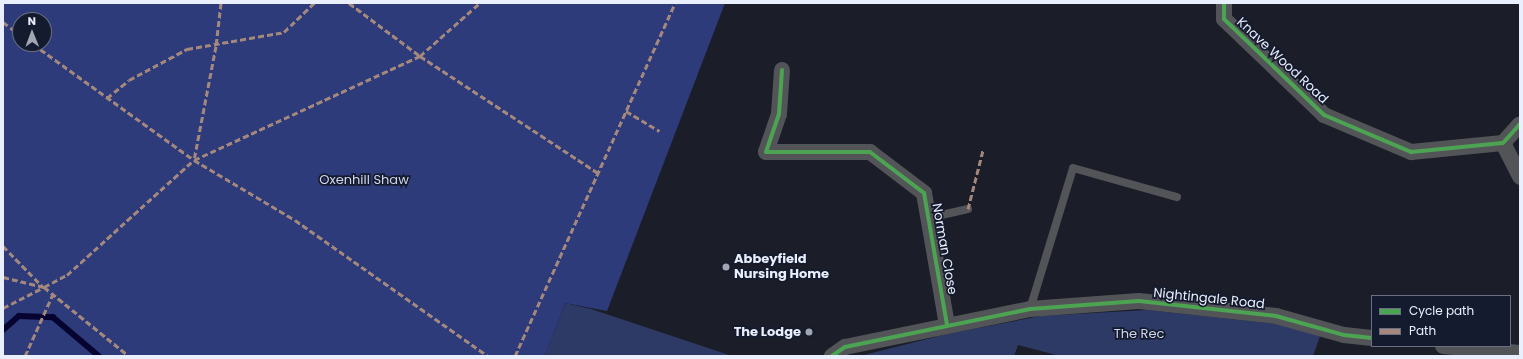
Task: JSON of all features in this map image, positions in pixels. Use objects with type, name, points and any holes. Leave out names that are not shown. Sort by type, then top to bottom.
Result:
[{"type":"street","name":"Knave Wood Road","points":[[1224,3],[1224,19],[1324,115],[1411,152],[1502,143]]},
{"type":"street","name":"Norman Close","points":[[782,70],[779,114],[766,152],[870,152],[924,193],[947,324]]},
{"type":"street","points":[[1520,124],[1502,143],[1520,177]]},
{"type":"street","name":"Nightingale Road","points":[[832,356],[845,347],[947,324],[1030,309],[1139,302],[1276,316],[1344,335],[1371,338]]},
{"type":"street","points":[[1454,347],[1520,353]]},
{"type":"lane","points":[[1030,309],[1073,168],[1177,197]]},
{"type":"lane","points":[[928,218],[968,209]]},
{"type":"green space","name":"Oxenhill Shaw","points":[[3,3],[725,3],[607,311],[565,303],[545,356],[3,356]]},
{"type":"green space","points":[[565,303],[591,309],[732,356],[545,356]]},
{"type":"green space","name":"The Rec","points":[[1147,310],[1276,324],[1320,336],[1313,356],[1060,356],[1018,345],[1014,356],[860,356],[947,334],[1041,316]]},
{"type":"waterway","points":[[3,330],[19,316],[53,317],[99,356]]},
{"type":"marked path","points":[[221,3],[216,46],[194,160],[420,56],[480,3]]},
{"type":"marked path","points":[[107,98],[129,80],[187,49],[284,32],[314,3]]},
{"type":"marked path","points":[[349,3],[420,56],[598,173]]},
{"type":"marked path","points":[[515,356],[675,3]]},
{"type":"marked path","points":[[3,22],[12,29]]},
{"type":"marked path","points":[[44,52],[194,160],[295,220],[488,356]]},
{"type":"marked path","points":[[626,111],[659,131]]},
{"type":"marked path","points":[[968,209],[983,150]]},
{"type":"marked path","points":[[3,277],[44,287],[67,275],[194,160]]},
{"type":"marked path","points":[[3,246],[42,286]]},
{"type":"marked path","points":[[3,308],[44,287],[129,356]]},
{"type":"marked path","points":[[25,356],[53,294]]},
{"type":"cycle path","points":[[1224,3],[1224,19],[1324,115],[1411,152],[1503,143],[1520,124]]},
{"type":"cycle path","points":[[782,70],[779,114],[766,152],[870,152],[924,193],[947,325]]},
{"type":"cycle path","points":[[832,356],[845,347],[1030,309],[1139,301],[1276,316],[1344,335],[1371,338]]},
{"type":"place","name":"Abbeyfield Nursing Home","points":[[726,267]]},
{"type":"place","name":"The Lodge","points":[[809,332]]}]
